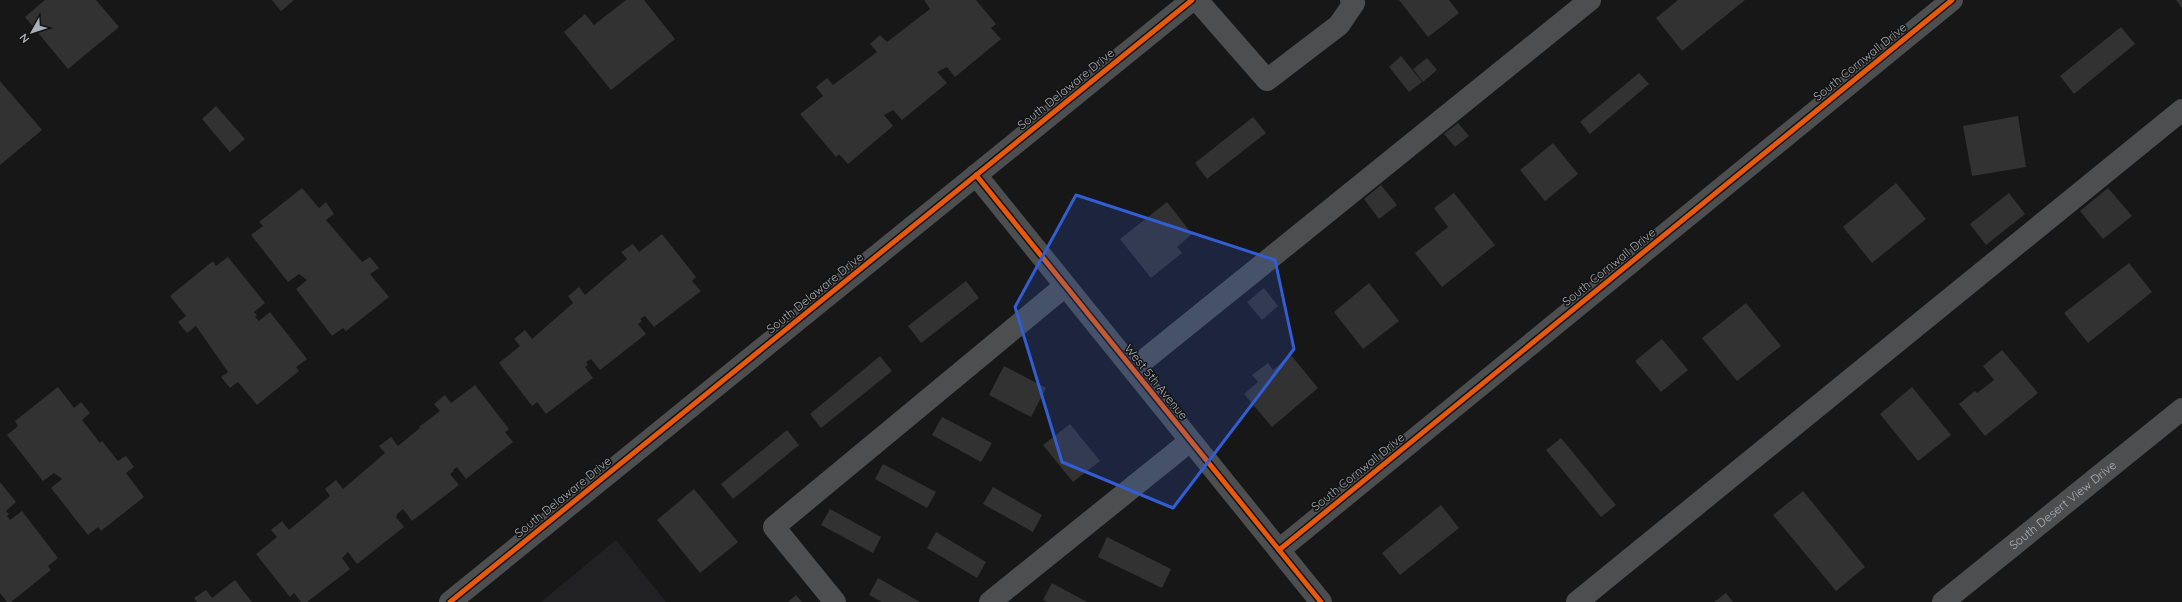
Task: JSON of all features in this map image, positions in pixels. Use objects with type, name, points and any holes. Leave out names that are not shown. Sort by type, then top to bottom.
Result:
[{"type":"street","name":"South Delaware Drive","points":[[450,602],[1192,0]]},
{"type":"street","points":[[1197,0],[1267,80],[1339,25],[1354,4],[1351,0]]},
{"type":"street","points":[[1133,370],[1590,0]]},
{"type":"street","name":"South Cornwall Drive","points":[[1279,550],[1952,0]]},
{"type":"street","points":[[1577,602],[2182,110]]},
{"type":"street","name":"West 5th Avenue","points":[[976,175],[1321,602]]},
{"type":"street","points":[[835,602],[774,527],[1065,286]]},
{"type":"street","name":"South Desert View Drive","points":[[1943,602],[2182,408]]},
{"type":"street","points":[[990,602],[1190,441]]},
{"type":"highlighted area","points":[[1076,195],[1275,260],[1294,349],[1173,508],[1062,462],[1015,307]]},
{"type":"shaded area","points":[[616,540],[666,602],[541,602]]},
{"type":"building","points":[[45,0],[96,0],[119,27],[68,69],[25,17]]},
{"type":"building","points":[[272,0],[294,0],[281,11]]},
{"type":"building","points":[[626,0],[644,0],[675,39],[611,90],[564,32],[585,14],[594,25]]},
{"type":"building","points":[[924,0],[976,0],[996,24],[991,28],[1001,39],[955,77],[947,67],[937,72],[947,83],[902,120],[893,110],[884,115],[893,126],[848,164],[839,154],[836,157],[800,114],[823,96],[816,87],[827,78],[833,85],[877,52],[870,44],[880,35],[887,42],[930,9]]},
{"type":"building","points":[[1399,0],[1449,0],[1459,13],[1428,37]]},
{"type":"building","points":[[1678,0],[1745,0],[1682,51],[1656,18]]},
{"type":"building","points":[[2176,0],[2182,0],[2182,8]]},
{"type":"building","points":[[2121,27],[2135,44],[2074,94],[2060,76]]},
{"type":"building","points":[[1401,56],[1422,82],[1409,92],[1389,67]]},
{"type":"building","points":[[1427,58],[1437,70],[1423,82],[1413,69]]},
{"type":"building","points":[[1639,73],[1649,84],[1590,134],[1580,122]]},
{"type":"building","points":[[0,81],[42,130],[0,165]]},
{"type":"building","points":[[216,106],[245,139],[230,152],[202,119]]},
{"type":"building","points":[[2018,116],[2026,167],[1972,176],[1963,126]]},
{"type":"building","points":[[1253,117],[1266,133],[1207,179],[1195,163]]},
{"type":"building","points":[[1458,123],[1469,136],[1455,147],[1444,134]]},
{"type":"building","points":[[1553,143],[1578,174],[1545,201],[1520,170]]},
{"type":"building","points":[[1896,183],[1926,219],[1872,263],[1843,227]]},
{"type":"building","points":[[1381,185],[1397,205],[1379,219],[1364,199]]},
{"type":"building","points":[[302,188],[319,208],[326,202],[334,214],[326,220],[362,262],[370,257],[379,268],[370,274],[389,297],[346,331],[343,328],[332,336],[296,289],[307,280],[299,274],[288,282],[251,235],[263,226],[259,222]]},
{"type":"building","points":[[2108,188],[2132,216],[2103,239],[2080,211]]},
{"type":"building","points":[[1454,193],[1495,245],[1442,287],[1415,253],[1448,227],[1434,208]]},
{"type":"building","points":[[2009,193],[2025,214],[1986,245],[1970,224]]},
{"type":"building","points":[[1167,202],[1192,234],[1177,247],[1182,253],[1151,278],[1120,239]]},
{"type":"building","points":[[662,234],[696,277],[692,281],[701,291],[654,327],[645,316],[640,319],[642,321],[638,324],[646,334],[600,370],[591,359],[586,362],[588,365],[585,367],[593,378],[546,414],[537,402],[532,406],[499,363],[520,346],[514,339],[525,330],[532,339],[573,303],[568,296],[579,287],[585,295],[627,259],[621,252],[633,244],[639,252]]},
{"type":"building","points":[[228,257],[265,303],[254,312],[257,315],[255,317],[259,321],[270,312],[307,359],[296,367],[299,371],[257,405],[238,382],[230,388],[221,377],[228,372],[196,326],[187,333],[178,322],[186,316],[170,296],[213,261],[216,266]]},
{"type":"building","points":[[2129,263],[2152,292],[2088,343],[2064,313]]},
{"type":"building","points":[[966,281],[979,298],[921,343],[908,326]]},
{"type":"building","points":[[1369,283],[1399,321],[1363,349],[1334,312]]},
{"type":"building","points":[[1264,288],[1278,306],[1262,320],[1247,302]]},
{"type":"building","points":[[1746,303],[1781,346],[1737,381],[1702,338]]},
{"type":"building","points":[[1662,339],[1688,370],[1661,392],[1635,361]]},
{"type":"building","points":[[2002,350],[2038,393],[1985,436],[1959,404],[1975,391],[1977,393],[1994,380],[1983,366]]},
{"type":"building","points":[[1291,355],[1318,388],[1272,427],[1244,394],[1258,382],[1252,375],[1268,363],[1273,370]]},
{"type":"building","points":[[880,356],[892,371],[821,428],[810,414]]},
{"type":"building","points":[[1004,366],[1046,388],[1031,417],[989,395]]},
{"type":"building","points":[[475,385],[509,429],[505,432],[513,442],[466,479],[457,467],[453,470],[454,471],[450,474],[459,485],[412,521],[403,509],[396,517],[404,527],[357,564],[348,552],[342,558],[350,569],[307,602],[301,602],[294,593],[290,597],[256,554],[277,537],[271,530],[282,521],[289,530],[330,496],[325,489],[336,480],[343,489],[385,453],[379,446],[391,437],[398,446],[440,411],[434,404],[445,395],[451,403]]},
{"type":"building","points":[[58,387],[74,408],[81,402],[90,413],[82,420],[100,443],[102,441],[118,461],[126,456],[134,467],[126,473],[144,497],[101,531],[98,527],[88,535],[51,488],[62,479],[54,473],[43,481],[7,435],[18,426],[15,421]]},
{"type":"building","points":[[1912,387],[1951,435],[1918,461],[1880,414]]},
{"type":"building","points":[[942,417],[992,443],[981,462],[932,435]]},
{"type":"building","points":[[1070,424],[1100,461],[1073,482],[1043,445]]},
{"type":"building","points":[[787,430],[799,445],[733,499],[721,484]]},
{"type":"building","points":[[1561,438],[1616,505],[1601,517],[1546,450]]},
{"type":"building","points":[[883,464],[936,492],[927,508],[875,479]]},
{"type":"building","points":[[0,482],[16,502],[6,511],[9,514],[7,516],[10,520],[22,511],[58,558],[48,566],[51,570],[11,602],[7,602],[0,593]]},
{"type":"building","points":[[993,487],[1042,515],[1033,532],[983,504]]},
{"type":"building","points":[[694,489],[738,542],[700,573],[657,520]]},
{"type":"building","points":[[1803,491],[1865,567],[1836,591],[1773,515]]},
{"type":"building","points":[[1441,505],[1459,528],[1400,575],[1382,553]]},
{"type":"building","points":[[830,509],[881,537],[873,553],[821,525]]},
{"type":"building","points":[[936,532],[986,562],[977,578],[927,548]]},
{"type":"building","points":[[1107,537],[1171,569],[1162,588],[1098,557]]},
{"type":"building","points":[[878,578],[920,602],[882,602],[869,595]]},
{"type":"building","points":[[235,580],[252,602],[197,602],[194,598],[206,590],[212,598]]},
{"type":"building","points":[[1052,583],[1087,602],[1047,602],[1043,600]]},
{"type":"building","points":[[1726,593],[1733,602],[1714,602]]},
{"type":"building","points":[[796,595],[802,602],[788,602]]},
{"type":"cycle path","points":[[450,602],[1192,0]]},
{"type":"cycle path","points":[[1279,550],[1952,0]]},
{"type":"cycle path","points":[[976,175],[1321,602]]}]
